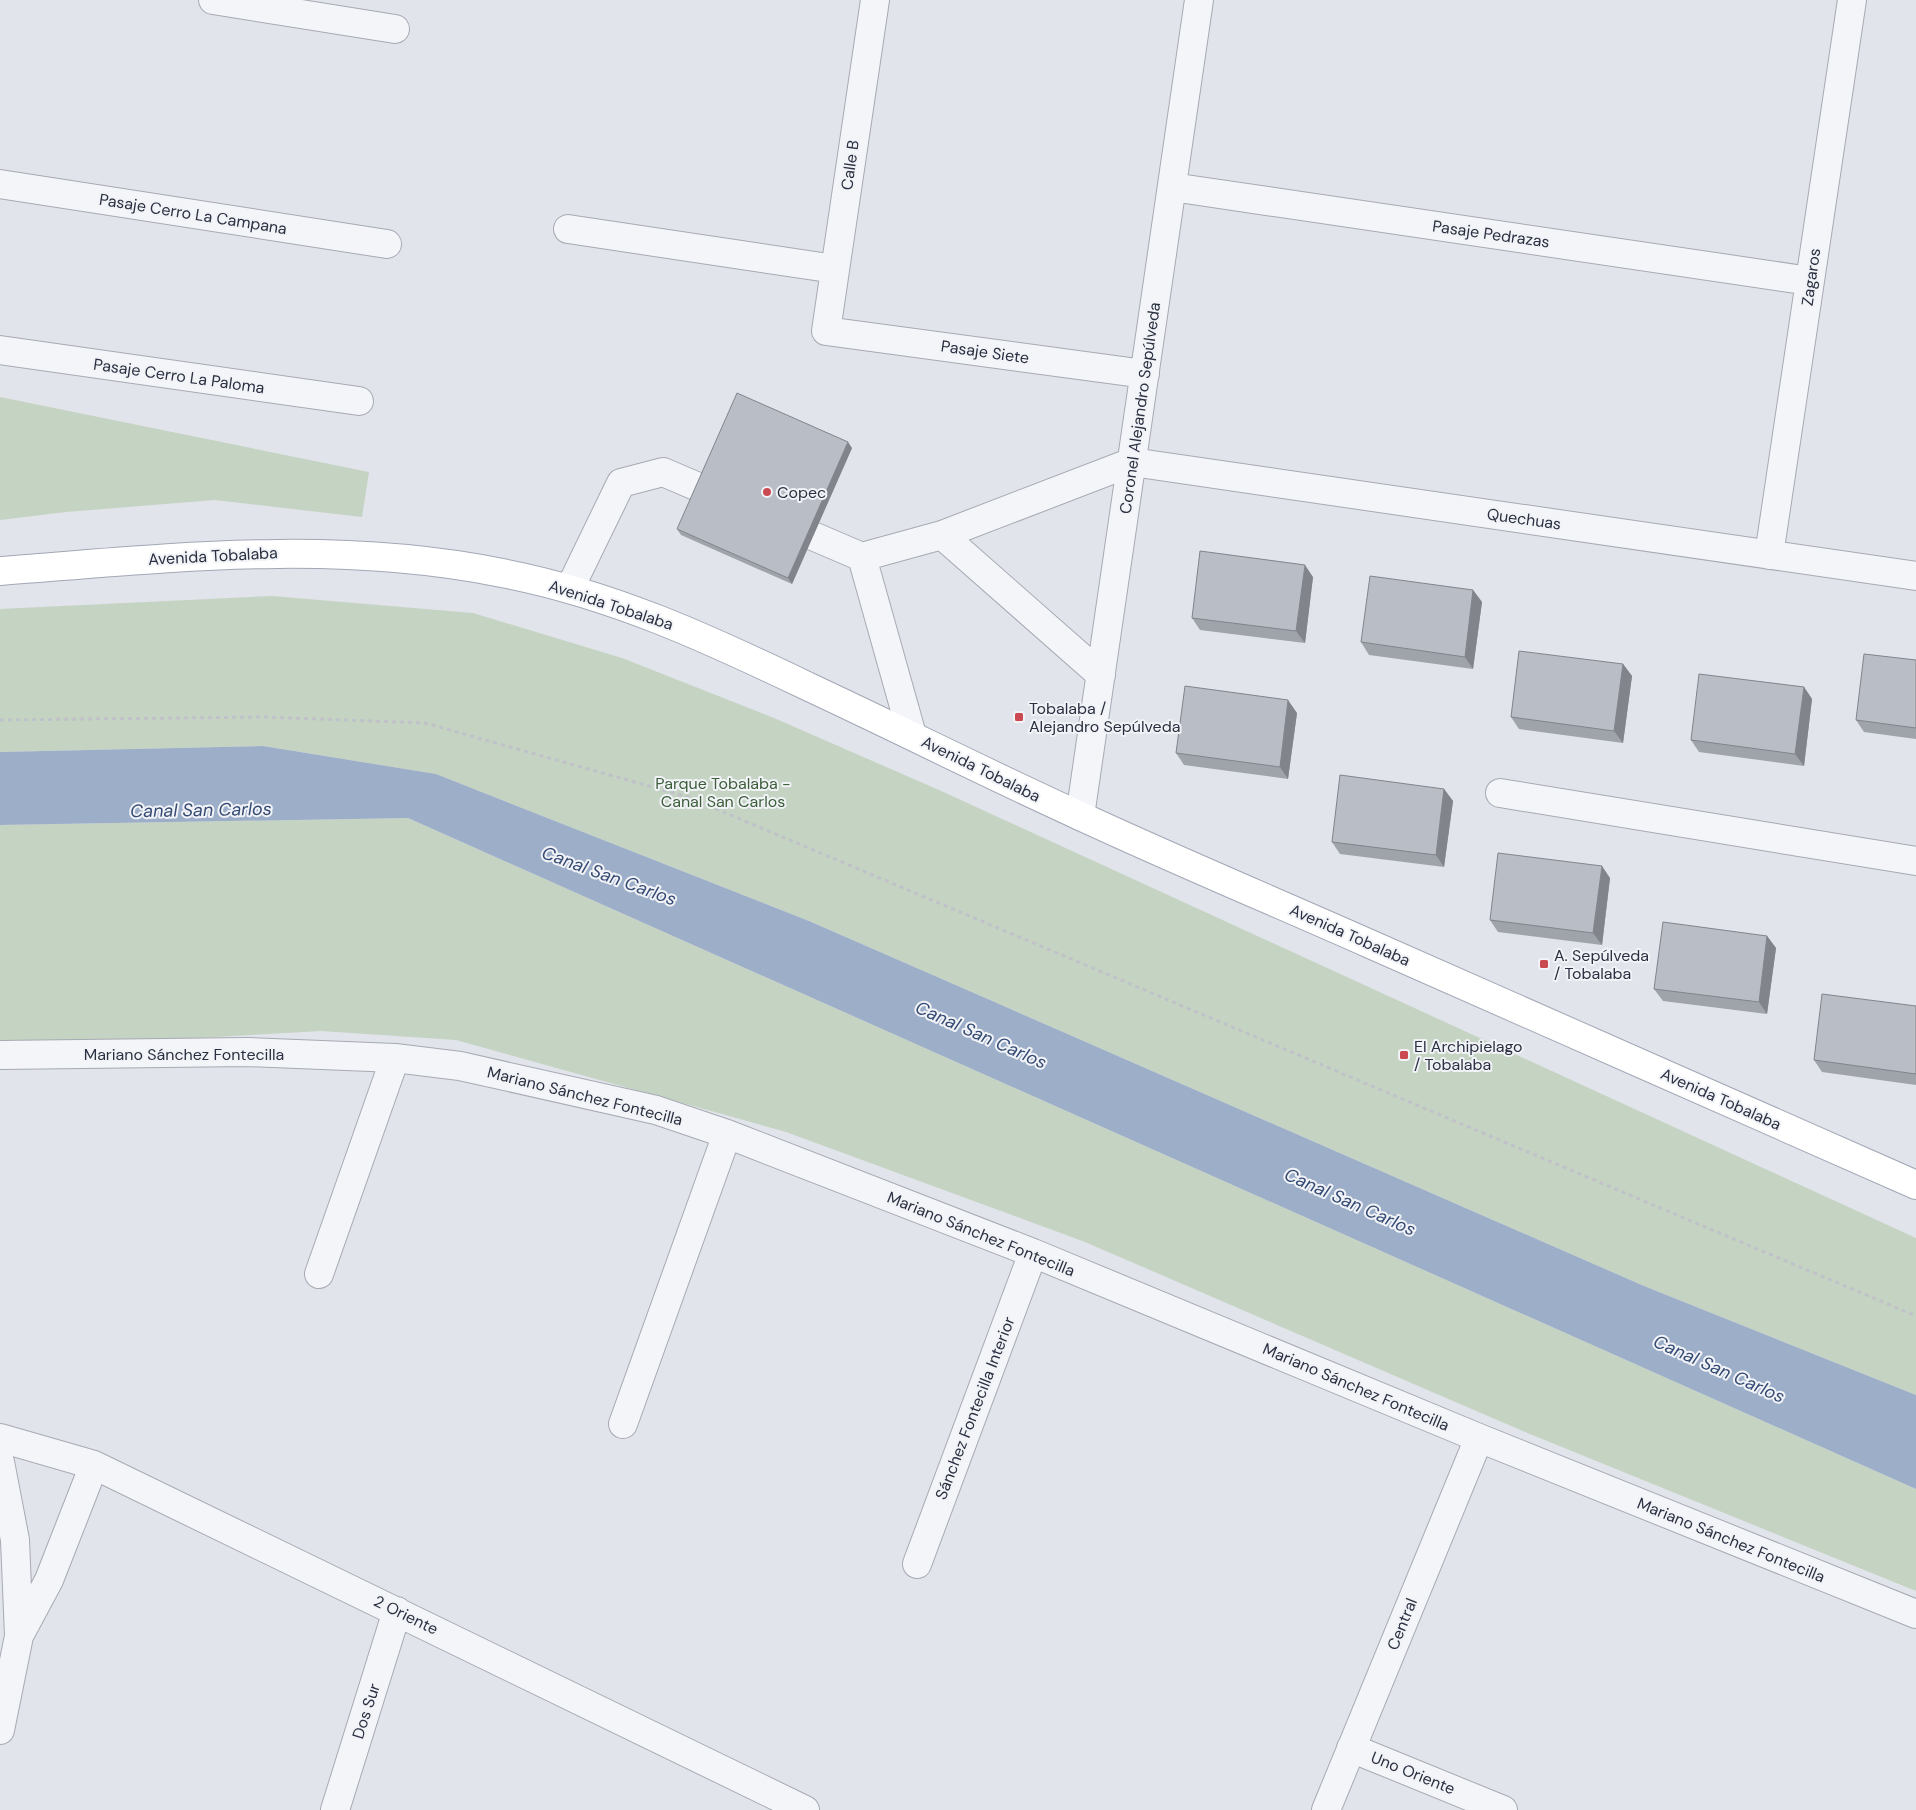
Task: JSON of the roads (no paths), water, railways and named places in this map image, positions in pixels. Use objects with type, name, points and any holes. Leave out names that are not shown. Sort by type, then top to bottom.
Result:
[{"type":"main road","name":"Avenida Tobalaba","points":[[0,571],[198,556],[306,552],[364,554],[434,561],[502,572],[570,588],[653,616],[739,653],[1080,816],[1916,1185]]},
{"type":"street","points":[[213,0],[396,29]]},
{"type":"street","name":"Calle B","points":[[826,331],[875,0]]},
{"type":"street","name":"Coronel Alejandro Sepúlveda","points":[[1080,816],[1199,0]]},
{"type":"street","name":"Zagaros","points":[[1769,554],[1810,281],[1848,1]]},
{"type":"street","name":"Pasaje Cerro La Campana","points":[[0,184],[387,244]]},
{"type":"street","name":"Pasaje Pedrazas","points":[[1172,187],[1810,281]]},
{"type":"street","points":[[568,229],[835,270]]},
{"type":"street","name":"Pasaje Siete","points":[[826,331],[1144,374]]},
{"type":"street","name":"Pasaje Cerro La Paloma","points":[[0,350],[359,401]]},
{"type":"street","points":[[570,588],[621,483],[663,472],[862,557],[942,535],[1132,462]]},
{"type":"street","name":"Quechuas","points":[[1132,462],[1916,576]]},
{"type":"street","points":[[942,535],[1101,674]]},
{"type":"street","points":[[862,557],[912,735]]},
{"type":"street","points":[[1500,793],[1916,861]]},
{"type":"street","name":"Mariano Sánchez Fontecilla","points":[[0,1055],[247,1052],[395,1058],[460,1066],[656,1110],[727,1134],[1033,1253],[1479,1438],[1916,1614]]},
{"type":"street","points":[[319,1274],[395,1058]]},
{"type":"street","points":[[623,1424],[727,1134]]},
{"type":"street","name":"Sánchez Fontecilla Interior","points":[[917,1564],[1033,1253]]},
{"type":"street","name":"2 Oriente","points":[[0,1438],[94,1465],[805,1810]]},
{"type":"street","name":"Central","points":[[1326,1810],[1479,1438]]},
{"type":"street","points":[[0,1462],[15,1540],[19,1636],[0,1730]]},
{"type":"street","points":[[19,1636],[49,1580],[94,1465]]},
{"type":"street","name":"Dos Sur","points":[[335,1810],[398,1611]]},
{"type":"street","name":"Uno Oriente","points":[[1351,1748],[1503,1810]]},
{"type":"water","name":"Canal San Carlos","points":[[263,746],[436,774],[809,921],[1644,1286],[1916,1395],[1916,1489],[408,818],[0,825],[0,752]]},
{"type":"place","name":"Copec","points":[[767,492]]},
{"type":"place","name":"Tobalaba / Alejandro Sepúlveda","points":[[1019,717]]},
{"type":"place","name":"A. Sepúlveda / Tobalaba","points":[[1544,964]]},
{"type":"place","name":"El Archipielago / Tobalaba","points":[[1404,1055]]},
{"type":"park label","name":"Parque Tobalaba - Canal San Carlos","points":[[723,792]]}]
